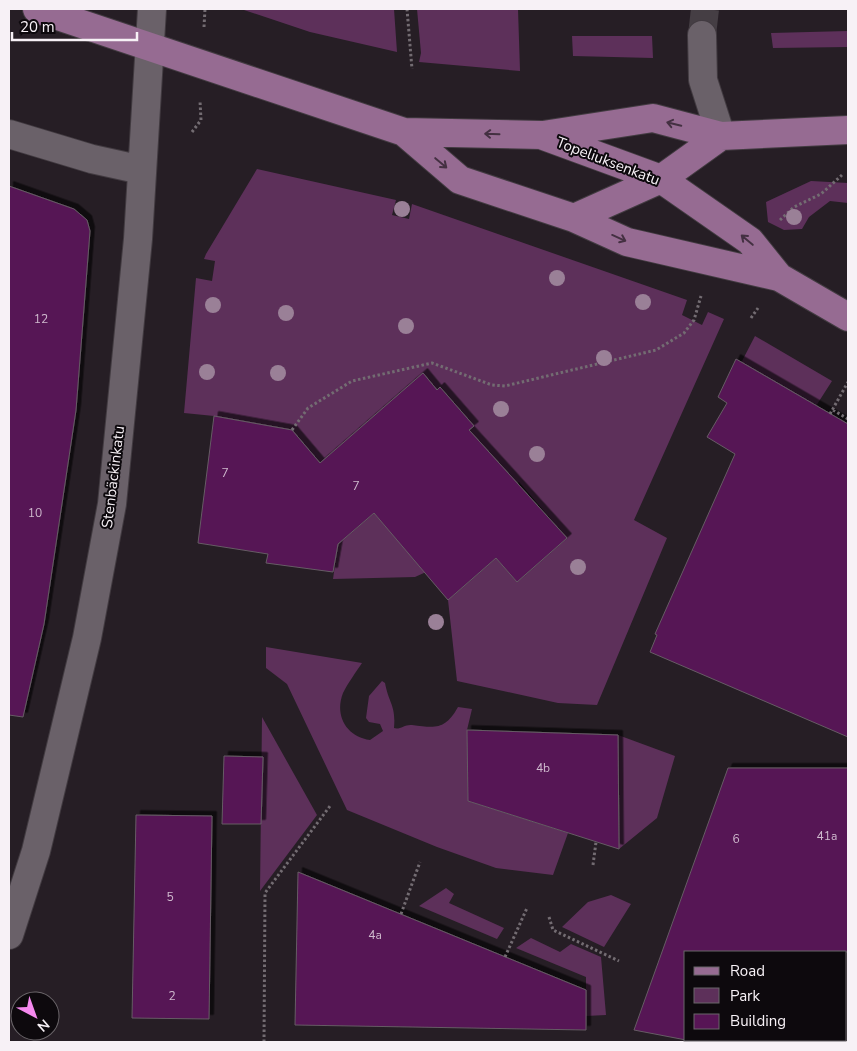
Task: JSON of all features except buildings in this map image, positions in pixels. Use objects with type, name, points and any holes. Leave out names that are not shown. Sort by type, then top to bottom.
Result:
[{"type":"main road","name":"Topeliuksenkatu","points":[[37,9],[404,132],[541,136],[661,179],[750,241],[779,276]]},
{"type":"main road","points":[[541,136],[653,118],[721,136],[848,130]]},
{"type":"main road","name":"Topeliuksenkatu","points":[[404,132],[460,180],[574,218],[627,242],[779,276],[848,317]]},
{"type":"main road","points":[[574,218],[661,179],[721,136]]},
{"type":"street","name":"Stenbäckinkatu","points":[[9,935],[38,842],[87,638],[112,504],[138,239],[152,9]]},
{"type":"street","points":[[702,35],[703,80],[721,136]]},
{"type":"street","points":[[9,134],[92,159],[142,170]]},
{"type":"path","points":[[407,9],[412,69]]},
{"type":"path","points":[[780,220],[794,207],[821,194],[842,175]]},
{"type":"path","points":[[292,430],[308,408],[352,381],[432,363],[492,385],[505,386],[656,350],[684,333],[694,320],[701,296]]},
{"type":"path","points":[[830,414],[848,382]]},
{"type":"path","points":[[833,410],[848,419]]},
{"type":"path","points":[[264,1042],[265,893],[330,806]]},
{"type":"path","points":[[593,865],[596,842]]},
{"type":"path","points":[[401,914],[420,862]]},
{"type":"path","points":[[505,957],[527,908]]},
{"type":"path","points":[[549,917],[552,930],[619,961]]},
{"type":"green space","points":[[241,9],[394,9],[397,52],[310,32]]},
{"type":"green space","points":[[417,9],[518,9],[520,71],[419,62],[421,53]]},
{"type":"green space","points":[[848,31],[848,47],[773,48],[771,33]]},
{"type":"green space","points":[[572,36],[652,36],[653,58],[573,56]]},
{"type":"green space","points":[[257,169],[396,200],[392,215],[409,219],[412,204],[687,300],[682,315],[702,325],[708,312],[724,319],[634,520],[667,538],[597,705],[558,703],[457,681],[448,600],[496,558],[517,582],[567,538],[519,482],[510,489],[495,460],[469,430],[474,426],[441,387],[437,390],[423,374],[320,463],[292,430],[214,416],[184,413],[196,278],[212,281],[215,261],[204,259],[206,254]]},
{"type":"green space","points":[[811,181],[848,183],[848,203],[830,201],[809,217],[802,229],[784,230],[768,222],[766,202]]},
{"type":"green space","points":[[755,336],[832,381],[816,406],[741,363]]},
{"type":"green space","points":[[374,513],[426,572],[415,577],[333,579],[338,544]]},
{"type":"green space","points":[[266,647],[362,663],[343,693],[340,710],[344,724],[355,735],[362,738],[370,740],[383,731],[380,724],[369,722],[366,718],[369,696],[382,681],[385,683],[393,709],[394,728],[409,725],[439,726],[449,720],[458,707],[472,709],[467,730],[468,801],[568,833],[553,875],[496,868],[437,847],[347,810],[287,684],[266,668]]},
{"type":"green space","points":[[262,717],[317,815],[260,891]]},
{"type":"green space","points":[[618,735],[675,756],[657,818],[619,849]]},
{"type":"green space","points":[[446,888],[454,894],[449,903],[504,928],[497,939],[419,906]]},
{"type":"green space","points":[[611,895],[631,904],[604,947],[562,927],[588,902]]},
{"type":"green space","points":[[531,938],[560,952],[571,944],[601,957],[606,1015],[586,1016],[586,977],[516,948]]},
{"type":"tunnel","points":[[702,35],[705,9]]}]
